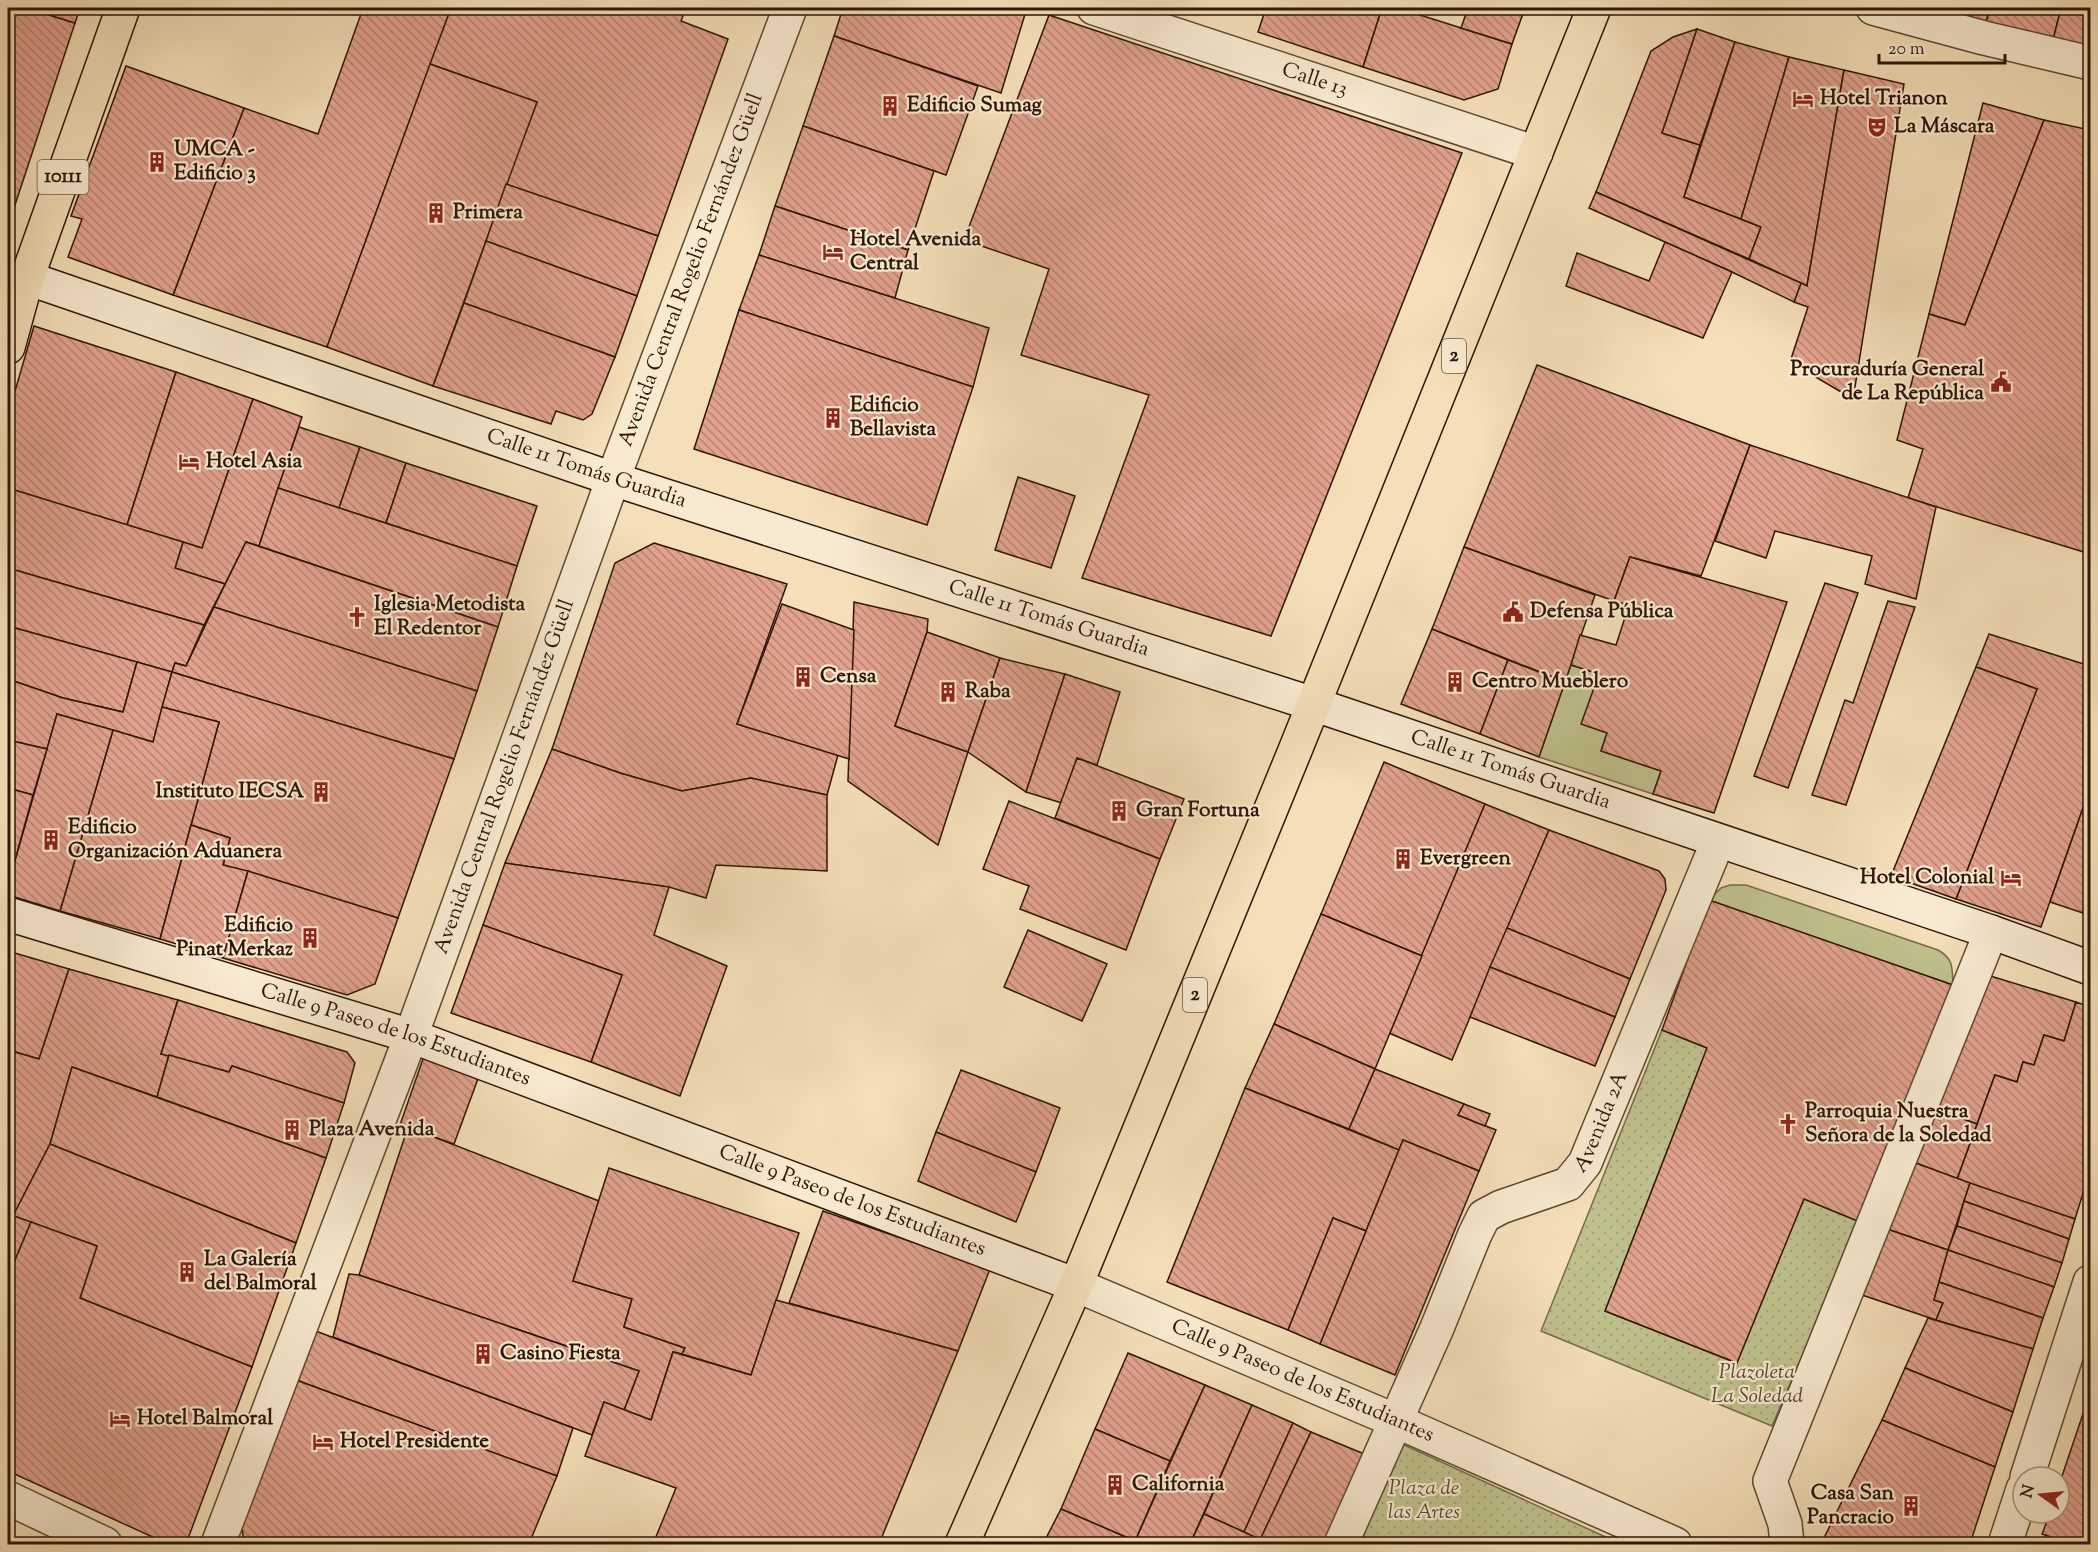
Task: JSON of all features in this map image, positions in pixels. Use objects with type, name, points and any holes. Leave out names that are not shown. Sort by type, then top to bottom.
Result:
[{"type":"highway","name":"10111","points":[[8,347],[17,275],[123,8]]},
{"type":"highway","name":"2","points":[[962,1545],[1076,1286],[1594,8]]},
{"type":"street","name":"Avenida Central Rogelio Fernández Güell","points":[[218,1545],[411,1036],[613,479],[790,8]]},
{"type":"street","name":"Calle 13","points":[[1094,8],[1536,153]]},
{"type":"street","points":[[1873,8],[1984,38],[2091,63]]},
{"type":"street","name":"Calle 11 Tomás Guardia","points":[[17,275],[613,479],[1313,704],[1991,932],[2091,968]]},
{"type":"street","name":"Avenida 2A","points":[[1341,1545],[1437,1328],[1474,1234],[1484,1216],[1501,1207],[1568,1184],[1585,1163],[1718,841]]},
{"type":"street","name":"Calle 9 Paseo de los Estudiantes","points":[[8,914],[411,1036],[1076,1286],[1396,1422],[1675,1545]]},
{"type":"street","points":[[1787,1545],[1785,1524],[1770,1481],[1991,932]]},
{"type":"street","points":[[2031,1465],[2091,1282]]},
{"type":"street","points":[[8,1498],[105,1545]]},
{"type":"street","points":[[2005,1545],[2012,1525]]},
{"type":"green space","points":[[1571,665],[1599,674],[1607,733],[1601,751],[1661,771],[1653,794],[1539,757]]},
{"type":"green space","points":[[1730,885],[1746,885],[1938,950],[1950,961],[1953,985],[1709,900],[1721,888]]},
{"type":"green space","name":"Plazoleta La Soledad","points":[[1662,1030],[1707,1048],[1605,1311],[1736,1363],[1804,1199],[1860,1222],[1772,1426],[1541,1331]]},
{"type":"green space","name":"Plaza de las Artes","points":[[1402,1444],[1621,1544],[1357,1544]]},
{"type":"building","points":[[8,8],[27,8],[75,23],[12,214],[8,217]]},
{"type":"building","points":[[27,8],[80,8],[75,23]]},
{"type":"building","points":[[341,8],[451,8],[327,347],[173,295],[244,108],[318,134],[361,14]]},
{"type":"building","points":[[451,8],[686,8],[681,21],[728,39],[658,236],[506,184],[537,102],[430,64]]},
{"type":"building","points":[[843,8],[1015,8],[1026,11],[1001,93],[834,36]]},
{"type":"building","points":[[1266,8],[1382,8],[1363,67],[1258,32]]},
{"type":"building","points":[[1382,8],[1398,8],[1512,44],[1498,89],[1464,100],[1363,67]]},
{"type":"building","points":[[1468,8],[1525,8],[1512,44],[1461,28]]},
{"type":"building","points":[[1946,8],[1990,8],[1986,23],[1944,12]]},
{"type":"building","points":[[1990,8],[2061,8],[2053,40],[1986,23]]},
{"type":"building","points":[[2061,8],[2090,8],[2090,50],[2053,40]]},
{"type":"building","points":[[1049,15],[1462,153],[1271,636],[1082,578],[1149,395],[1021,355],[1049,269],[964,240]]},
{"type":"building","points":[[1697,29],[1662,133],[1700,145],[1684,197],[1761,227],[1749,259],[1596,192],[1651,51],[1673,37]]},
{"type":"building","points":[[1697,29],[1735,42],[1700,145],[1662,133]]},
{"type":"building","name":"Edificio Sumag","points":[[834,36],[978,86],[946,175],[803,126]]},
{"type":"building","points":[[1735,42],[1789,57],[1741,219],[1684,197]]},
{"type":"building","points":[[1789,57],[1844,70],[1807,286],[1749,259],[1761,227],[1741,219]]},
{"type":"building","name":"Primera","points":[[430,64],[537,102],[433,386],[327,347]]},
{"type":"building","name":"UMCA - Edificio 3","points":[[126,66],[244,108],[173,295],[68,257],[82,219],[71,216]]},
{"type":"building","points":[[1844,70],[1904,84],[1853,399],[1790,362],[1808,307],[1794,302],[1801,283],[1807,286]]},
{"type":"building","points":[[1983,103],[2044,120],[1965,325],[1929,314]]},
{"type":"building","name":"Procuraduría General de La República","points":[[2044,120],[2090,130],[2090,554],[1908,498],[1923,449],[1897,440],[1929,314],[1965,325]]},
{"type":"building","points":[[803,126],[934,171],[908,250],[775,206]]},
{"type":"building","points":[[506,184],[658,236],[637,296],[486,241]]},
{"type":"building","points":[[1596,192],[1801,283],[1794,302],[1589,208]]},
{"type":"building","name":"Hotel Avenida Central","points":[[775,206],[908,250],[895,298],[759,255]]},
{"type":"building","points":[[486,241],[637,296],[615,357],[464,303]]},
{"type":"building","points":[[1665,242],[1732,272],[1703,338],[1566,286],[1577,253],[1649,281]]},
{"type":"building","points":[[759,255],[989,328],[973,387],[739,310]]},
{"type":"building","points":[[464,303],[615,357],[592,414],[583,420],[556,411],[551,424],[433,386]]},
{"type":"building","name":"Edificio Bellavista","points":[[739,310],[973,387],[927,525],[694,449]]},
{"type":"building","points":[[34,326],[176,372],[127,525],[8,488],[8,415]]},
{"type":"building","points":[[1537,365],[1750,445],[1701,576],[1630,557],[1614,601],[1464,547]]},
{"type":"building","name":"Hotel Asia","points":[[176,372],[253,399],[202,548],[127,525]]},
{"type":"building","points":[[253,399],[302,417],[259,546],[246,542],[225,584],[175,568],[183,542],[202,548]]},
{"type":"building","points":[[299,427],[360,447],[339,508],[278,488]]},
{"type":"building","points":[[1750,445],[1936,507],[1916,599],[1865,584],[1872,556],[1775,531],[1766,558],[1715,541]]},
{"type":"building","points":[[360,447],[406,463],[386,523],[339,508]]},
{"type":"building","points":[[406,463],[537,506],[517,566],[386,523]]},
{"type":"building","points":[[1018,477],[1075,496],[1051,568],[995,550]]},
{"type":"building","points":[[8,488],[183,542],[175,568],[225,584],[204,625],[8,568]]},
{"type":"building","points":[[278,488],[517,566],[498,627],[259,546]]},
{"type":"building","name":"Iglesia Metodista El Redentor","points":[[246,542],[498,627],[477,691],[214,607]]},
{"type":"building","points":[[654,543],[787,584],[737,724],[838,755],[827,795],[751,778],[682,791],[620,773],[552,749],[615,563]]},
{"type":"building","name":"Defensa Pública","points":[[1464,547],[1595,595],[1565,682],[1432,629]]},
{"type":"building","points":[[1630,557],[1787,602],[1714,813],[1653,794],[1661,771],[1601,751],[1607,733],[1581,724],[1599,674],[1571,665],[1580,635],[1616,645],[1629,605],[1614,601]]},
{"type":"building","points":[[8,568],[204,625],[186,666],[175,663],[172,672],[8,626]]},
{"type":"building","points":[[1825,583],[1858,593],[1788,788],[1754,776]]},
{"type":"building","points":[[1888,601],[1915,607],[1846,805],[1812,795],[1845,700],[1853,703]]},
{"type":"building","points":[[854,602],[928,619],[927,632],[895,726],[968,752],[938,845],[848,781]]},
{"type":"building","name":"Censa","points":[[782,604],[854,630],[849,759],[737,724]]},
{"type":"building","points":[[214,607],[477,691],[454,759],[172,672],[175,663],[186,666]]},
{"type":"building","points":[[8,626],[137,662],[123,712],[63,698],[8,679]]},
{"type":"building","name":"Centro Mueblero","points":[[1432,629],[1508,660],[1480,734],[1401,704]]},
{"type":"building","name":"Raba","points":[[927,632],[1000,658],[968,752],[895,726]]},
{"type":"building","points":[[1989,634],[2090,666],[2090,788],[2041,927],[1956,899],[2037,689],[1976,667]]},
{"type":"building","points":[[1000,658],[1065,674],[1026,792],[968,752]]},
{"type":"building","points":[[1508,660],[1565,682],[1539,757],[1480,734]]},
{"type":"building","points":[[137,662],[172,672],[153,742],[57,714],[47,749],[8,740],[8,679],[63,698],[123,712]]},
{"type":"building","points":[[1976,667],[2037,689],[1956,899],[1891,876]]},
{"type":"building","name":"Instituto IECSA","points":[[172,672],[454,759],[398,918],[223,865],[230,838],[191,825],[219,722],[162,707]]},
{"type":"building","points":[[1065,674],[1120,692],[1097,765],[1077,758],[1062,803],[1026,792]]},
{"type":"building","points":[[162,707],[219,722],[160,939],[60,911],[113,730],[153,742]]},
{"type":"building","name":"Edificio Organización Aduanera","points":[[57,714],[113,730],[60,911],[8,895],[8,885]]},
{"type":"building","points":[[8,740],[47,749],[33,795],[8,788]]},
{"type":"building","points":[[552,749],[620,773],[682,791],[751,778],[827,795],[827,871],[716,865],[706,898],[669,887],[505,863]]},
{"type":"building","name":"Gran Fortuna","points":[[1077,758],[1184,799],[1160,859],[1055,818]]},
{"type":"building","name":"Evergreen","points":[[1384,762],[1485,804],[1422,956],[1321,914]]},
{"type":"building","points":[[8,788],[33,795],[8,885]]},
{"type":"building","points":[[2090,788],[2090,892],[2083,913],[2050,902]]},
{"type":"building","points":[[1009,801],[1160,859],[1126,950],[1020,909],[1029,886],[983,869]]},
{"type":"building","points":[[1485,804],[1549,830],[1452,1060],[1389,1033]]},
{"type":"building","points":[[191,825],[230,838],[223,865],[248,871],[223,958],[160,939]]},
{"type":"building","points":[[1549,830],[1659,871],[1665,879],[1666,890],[1630,979],[1507,928]]},
{"type":"building","points":[[505,863],[669,887],[654,935],[727,966],[680,1096],[591,1062],[622,975],[483,925]]},
{"type":"building","name":"Edificio Pinat Merkaz","points":[[248,871],[398,918],[375,984],[347,995],[223,958]]},
{"type":"building","name":"Parroquia Nuestra Señora de la Soledad","points":[[1709,900],[1953,985],[1860,1222],[1804,1199],[1737,1363],[1605,1311],[1707,1048],[1662,1030]]},
{"type":"building","points":[[1321,914],[1422,956],[1375,1069],[1274,1024]]},
{"type":"building","points":[[483,925],[622,975],[591,1062],[451,1013]]},
{"type":"building","points":[[1507,928],[1630,979],[1615,1017],[1490,967]]},
{"type":"building","points":[[1028,930],[1107,964],[1082,1021],[1004,987]]},
{"type":"building","points":[[8,951],[69,969],[39,1059],[15,1052],[8,1081]]},
{"type":"building","points":[[1490,967],[1615,1017],[1595,1066],[1470,1017]]},
{"type":"building","points":[[69,969],[178,1000],[161,1054],[169,1055],[157,1097],[72,1067],[50,1144],[13,1216],[8,1214],[8,1081],[15,1052],[39,1059]]},
{"type":"building","points":[[1987,975],[2076,1002],[2064,1041],[2044,1035],[2034,1065],[2023,1062],[2017,1082],[1995,1075],[1977,1124],[1933,1108]]},
{"type":"building","points":[[178,1000],[347,1052],[355,1063],[344,1103],[232,1066],[229,1072],[161,1054]]},
{"type":"building","points":[[2076,1002],[2090,1007],[2090,1171],[2075,1219],[1957,1179],[1995,1075],[2017,1082],[2023,1062],[2034,1065],[2044,1035],[2064,1041]]},
{"type":"building","points":[[1274,1024],[1375,1069],[1349,1129],[1245,1088]]},
{"type":"building","name":"Plaza Avenida","points":[[169,1055],[229,1072],[232,1066],[344,1103],[326,1158],[157,1097]]},
{"type":"building","points":[[424,1056],[479,1076],[454,1144],[400,1125]]},
{"type":"building","points":[[72,1067],[326,1158],[296,1243],[50,1144]]},
{"type":"building","points":[[1375,1069],[1464,1104],[1458,1115],[1496,1130],[1479,1171],[1403,1140],[1399,1150],[1349,1129]]},
{"type":"building","points":[[961,1070],[1060,1108],[1036,1172],[936,1132]]},
{"type":"building","points":[[1245,1088],[1399,1150],[1366,1231],[1333,1218],[1288,1330],[1167,1282]]},
{"type":"building","points":[[1464,1104],[1490,1114],[1485,1126],[1458,1115]]},
{"type":"building","points":[[1933,1108],[1977,1124],[1957,1179],[1913,1162]]},
{"type":"building","points":[[408,1127],[599,1201],[573,1281],[632,1299],[624,1327],[685,1348],[682,1354],[673,1352],[651,1420],[624,1410],[639,1371],[359,1275]]},
{"type":"building","points":[[936,1132],[1036,1172],[1016,1222],[918,1181]]},
{"type":"building","points":[[1403,1140],[1479,1171],[1395,1375],[1320,1344]]},
{"type":"building","name":"La Galería del Balmoral","points":[[50,1144],[296,1243],[252,1367],[80,1298],[97,1246],[13,1216]]},
{"type":"building","points":[[1913,1162],[1970,1183],[1948,1250],[1887,1229]]},
{"type":"building","points":[[609,1168],[799,1233],[751,1375],[682,1354],[685,1348],[624,1327],[632,1299],[573,1281]]},
{"type":"building","points":[[1970,1183],[2075,1219],[2069,1239],[1964,1201]]},
{"type":"building","points":[[1964,1201],[2069,1239],[2062,1263],[1957,1226]]},
{"type":"building","points":[[823,1211],[990,1269],[958,1351],[789,1303]]},
{"type":"building","points":[[8,1214],[31,1222],[8,1277]]},
{"type":"building","points":[[1333,1218],[1366,1231],[1320,1344],[1288,1330]]},
{"type":"building","name":"Hotel Balmoral","points":[[31,1222],[97,1246],[80,1298],[252,1367],[186,1544],[168,1544],[8,1471],[8,1277]]},
{"type":"building","points":[[1957,1226],[2062,1263],[2054,1287],[1948,1250]]},
{"type":"building","points":[[1887,1229],[1948,1250],[1934,1300],[1943,1303],[1936,1320],[1862,1295]]},
{"type":"building","points":[[1948,1250],[2054,1287],[2043,1318],[1939,1282]]},
{"type":"building","name":"Casino Fiesta","points":[[349,1274],[359,1275],[639,1371],[624,1410],[604,1402],[592,1435],[333,1337]]},
{"type":"building","points":[[1939,1282],[2043,1318],[2033,1349],[1936,1320],[1943,1303],[1934,1300]]},
{"type":"building","points":[[776,1300],[958,1351],[879,1544],[653,1544],[676,1488],[585,1456],[604,1402],[651,1420],[673,1352],[751,1375]]},
{"type":"building","points":[[1928,1318],[2033,1349],[2013,1412],[1905,1368]]},
{"type":"building","points":[[313,1330],[573,1428],[557,1476],[296,1380]]},
{"type":"building","points":[[1128,1353],[1205,1385],[1170,1461],[1095,1429]]},
{"type":"building","points":[[1905,1368],[2013,1412],[1995,1467],[1882,1420]]},
{"type":"building","name":"Hotel Presidente","points":[[296,1380],[557,1476],[531,1539],[543,1544],[244,1544],[241,1518]]},
{"type":"building","points":[[1205,1385],[1252,1405],[1190,1544],[1143,1544],[1135,1541]]},
{"type":"building","points":[[2090,1393],[2090,1544],[2072,1544],[2042,1534],[2045,1525],[2071,1525],[2071,1465],[2066,1465]]},
{"type":"building","points":[[1252,1405],[1293,1423],[1244,1532],[1204,1514]]},
{"type":"building","name":"Casa San Pancracio","points":[[1882,1420],[1995,1467],[1970,1544],[1821,1544]]},
{"type":"building","points":[[1293,1423],[1311,1432],[1260,1540],[1244,1532]]},
{"type":"building","name":"California","points":[[1095,1429],[1170,1461],[1135,1541],[1061,1509]]},
{"type":"building","points":[[1311,1432],[1369,1456],[1322,1544],[1270,1544],[1260,1540]]},
{"type":"building","points":[[1061,1509],[1135,1541],[1134,1544],[1043,1544]]},
{"type":"building","points":[[1204,1514],[1244,1532],[1270,1544],[1190,1544]]},
{"type":"place","name":"Hotel Trianon","points":[[1803,99]]},
{"type":"place","name":"Edificio Sumag","points":[[890,106]]},
{"type":"place","name":"La Máscara","points":[[1877,127]]},
{"type":"place","name":"UMCA - Edificio 3","points":[[157,162]]},
{"type":"place","name":"Primera","points":[[436,213]]},
{"type":"place","name":"Hotel Avenida Central","points":[[833,252]]},
{"type":"place","name":"Procuraduría General de La República","points":[[2001,382]]},
{"type":"place","name":"Edificio Bellavista","points":[[833,418]]},
{"type":"place","name":"Hotel Asia","points":[[189,462]]},
{"type":"place","name":"Defensa Pública","points":[[1513,612]]},
{"type":"place","name":"Iglesia Metodista El Redentor","points":[[357,617]]},
{"type":"place","name":"Censa","points":[[803,677]]},
{"type":"place","name":"Centro Mueblero","points":[[1455,682]]},
{"type":"place","name":"Raba","points":[[948,692]]},
{"type":"place","name":"Instituto IECSA","points":[[321,792]]},
{"type":"place","name":"Gran Fortuna","points":[[1119,811]]},
{"type":"place","name":"Edificio Organización Aduanera","points":[[51,840]]},
{"type":"place","name":"Evergreen","points":[[1403,859]]},
{"type":"place","name":"Hotel Colonial","points":[[2011,878]]},
{"type":"place","name":"Edificio Pinat Merkaz","points":[[310,938]]},
{"type":"place","name":"Parroquia Nuestra Señora de la Soledad","points":[[1788,1124]]},
{"type":"place","name":"Plaza Avenida","points":[[292,1130]]},
{"type":"place","name":"La Galería del Balmoral","points":[[187,1272]]},
{"type":"place","name":"Casino Fiesta","points":[[483,1354]]},
{"type":"place","name":"Hotel Balmoral","points":[[120,1419]]},
{"type":"place","name":"Hotel Presidente","points":[[323,1442]]},
{"type":"place","name":"California","points":[[1115,1485]]},
{"type":"place","name":"Casa San Pancracio","points":[[1911,1506]]}]
